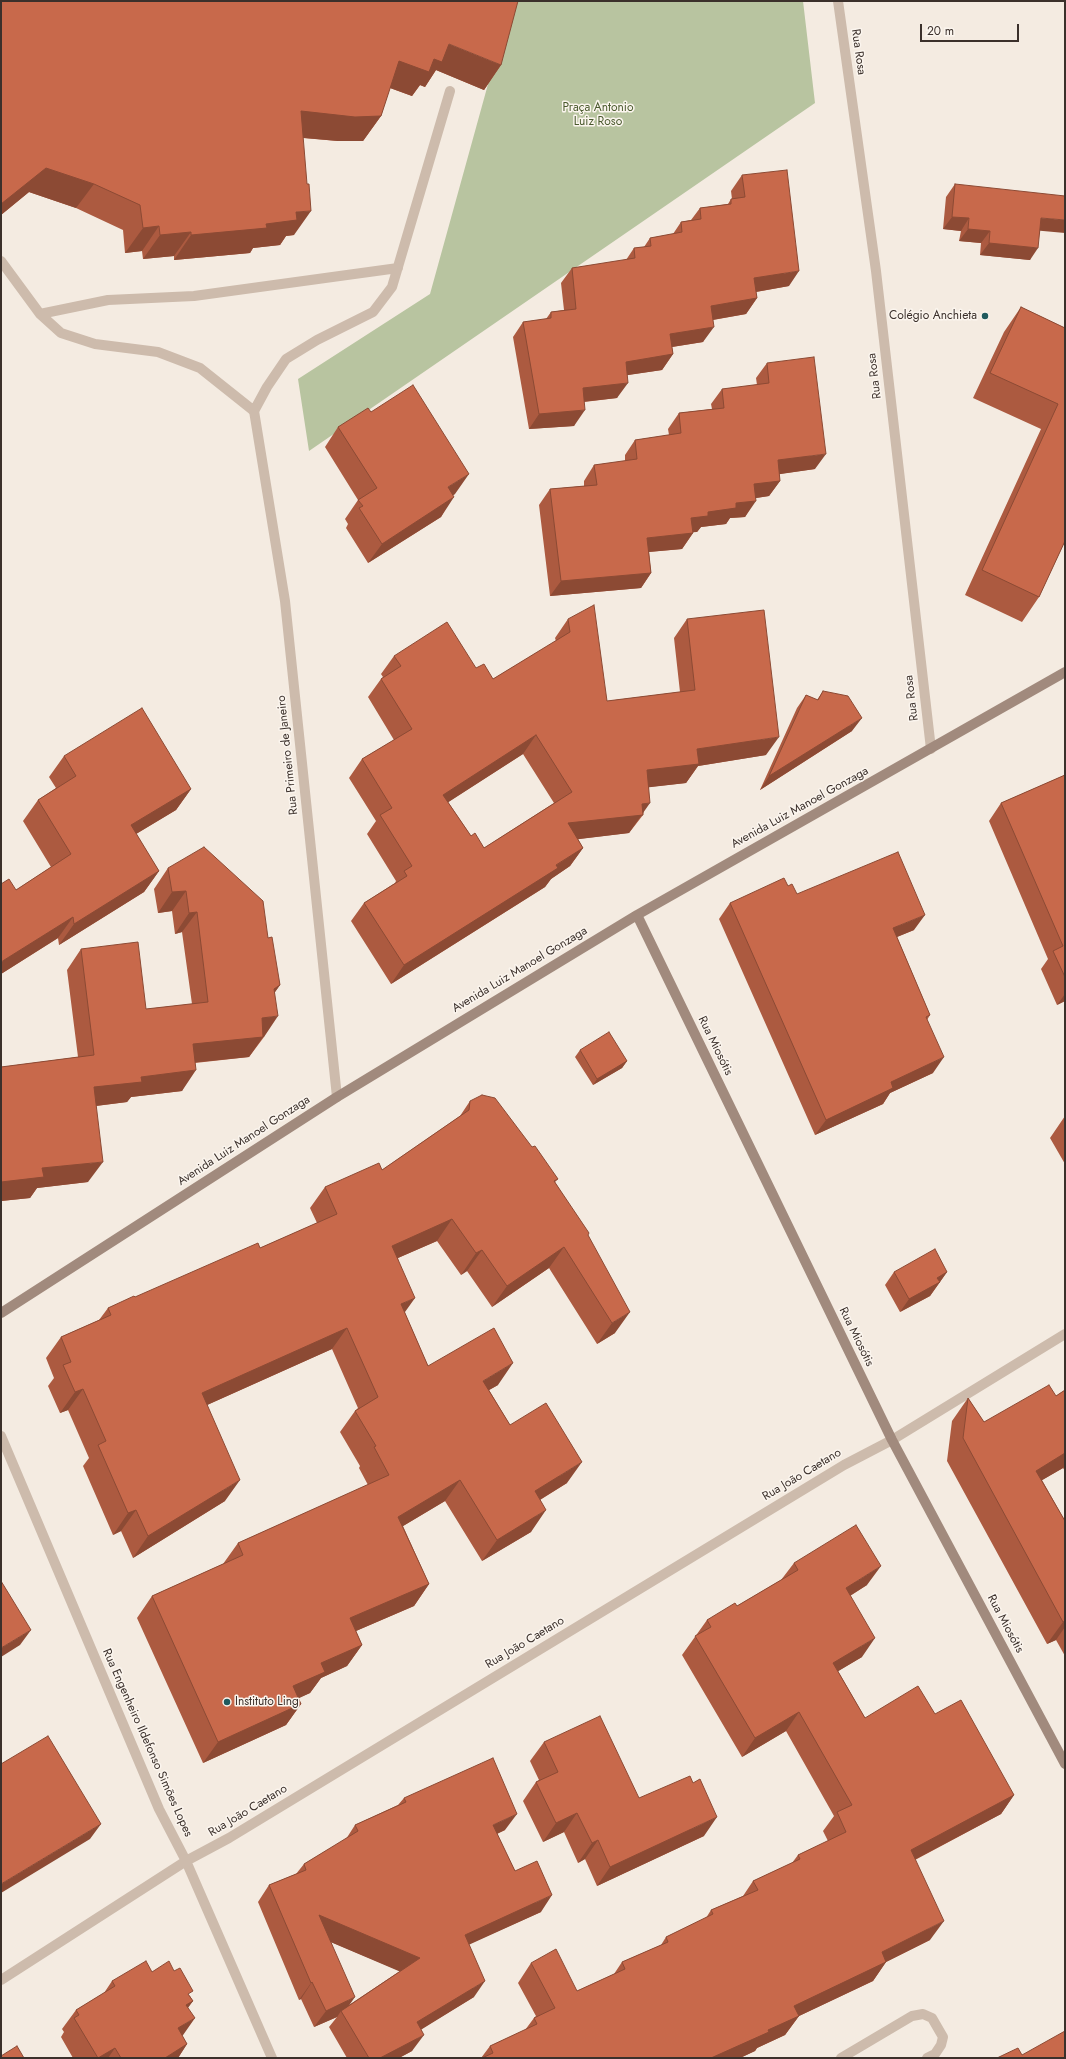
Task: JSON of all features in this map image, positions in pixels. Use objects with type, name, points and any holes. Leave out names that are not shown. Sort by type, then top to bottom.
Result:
[{"type":"street","name":"Rua Rosa","points":[[838,1],[876,271],[932,749]]},
{"type":"street","points":[[1,261],[40,314],[61,333],[95,344],[158,352],[200,368],[254,411],[267,387],[286,359],[317,340],[373,312],[392,287],[450,91]]},
{"type":"street","points":[[40,314],[108,300],[194,296],[398,268]]},
{"type":"street","name":"Rua Primeiro de Janeiro","points":[[254,411],[285,601],[337,1097]]},
{"type":"street","name":"Avenida Luiz Manoel Gonzaga","points":[[1,1313],[337,1097],[636,915],[932,749],[1065,672]]},
{"type":"street","name":"Rua Miosótis","points":[[636,915],[892,1440],[1065,1764]]},
{"type":"street","name":"Rua João Caetano","points":[[1,1980],[186,1861],[229,1838],[844,1465],[892,1440],[1065,1334]]},
{"type":"street","name":"Rua Engenheiro Ildefonso Simões Lopes","points":[[1,1436],[159,1809],[186,1861],[272,2058]]},
{"type":"street","points":[[841,2058],[912,2016],[923,2014],[932,2018],[943,2037],[941,2046],[935,2054],[927,2058]]},
{"type":"green space","name":"Praça Antonio Luiz Roso","points":[[511,1],[803,1],[815,103],[309,451],[298,379],[430,294]]},
{"type":"building","points":[[1,1],[518,1],[501,65],[449,44],[442,62],[434,59],[429,72],[399,61],[381,116],[355,117],[301,111],[307,184],[309,184],[311,211],[296,212],[297,220],[266,224],[267,228],[191,235],[191,232],[160,235],[159,226],[143,228],[140,205],[94,184],[46,168],[1,204]]},
{"type":"building","points":[[787,170],[799,271],[754,278],[757,298],[711,306],[714,327],[670,334],[673,354],[626,362],[628,383],[583,388],[585,410],[539,414],[523,322],[551,318],[551,312],[576,309],[572,268],[635,258],[634,248],[651,246],[650,238],[682,232],[681,222],[701,219],[700,208],[731,204],[731,199],[745,197],[742,175]]},
{"type":"building","points":[[955,184],[1065,196],[1065,220],[1041,218],[1038,248],[989,243],[990,231],[968,229],[969,218],[952,217]]},
{"type":"building","points":[[1021,307],[1065,328],[1065,541],[1039,597],[982,570],[1058,404],[990,373]]},
{"type":"building","points":[[814,357],[826,454],[778,460],[780,481],[754,484],[756,501],[736,503],[736,508],[708,512],[708,516],[691,518],[693,533],[647,538],[651,573],[561,581],[550,489],[597,485],[594,465],[637,459],[635,440],[681,433],[679,413],[724,408],[722,389],[769,383],[767,363]]},
{"type":"building","points":[[413,385],[469,474],[448,487],[454,497],[382,544],[359,508],[363,506],[358,500],[377,488],[338,427],[368,408],[371,412]]},
{"type":"building","points":[[594,605],[607,701],[695,690],[687,619],[764,610],[779,737],[697,749],[699,764],[647,770],[650,803],[642,804],[643,815],[568,823],[583,848],[556,865],[558,868],[404,965],[364,903],[407,876],[404,871],[412,866],[380,815],[392,808],[362,759],[412,729],[381,679],[401,666],[394,656],[447,622],[476,668],[484,664],[493,679],[570,632],[568,619]],"holes":[[[536,735],[572,792],[484,848],[475,833],[471,836],[443,795]]]},
{"type":"building","points":[[823,691],[848,696],[862,718],[769,776],[806,695],[818,700]]},
{"type":"building","points":[[142,708],[191,789],[131,825],[159,871],[74,924],[73,917],[1,962],[1,884],[9,879],[16,890],[71,854],[38,800],[76,776],[64,756]]},
{"type":"building","points":[[1065,775],[1065,977],[1053,951],[1063,946],[1001,803]]},
{"type":"building","points":[[204,847],[263,901],[268,938],[272,937],[280,985],[274,989],[278,1016],[262,1018],[263,1037],[193,1044],[196,1070],[141,1077],[142,1082],[94,1087],[103,1162],[42,1168],[44,1177],[1,1182],[1,1067],[94,1055],[81,949],[138,942],[146,1009],[208,1002],[197,912],[189,913],[186,891],[172,892],[168,868]]},
{"type":"building","points":[[898,852],[925,915],[893,928],[930,1015],[926,1017],[944,1057],[891,1082],[893,1088],[826,1120],[730,903],[784,878],[788,886],[792,884],[797,894]]},
{"type":"building","points":[[609,1032],[627,1061],[597,1079],[580,1050]]},
{"type":"building","points":[[482,1095],[495,1098],[532,1147],[535,1146],[558,1179],[554,1181],[589,1233],[588,1235],[630,1312],[612,1323],[564,1247],[507,1286],[482,1250],[476,1253],[452,1219],[392,1246],[415,1298],[401,1304],[428,1366],[494,1328],[513,1363],[483,1381],[510,1425],[546,1403],[582,1462],[535,1491],[546,1510],[497,1540],[460,1480],[398,1517],[429,1584],[350,1618],[362,1645],[321,1663],[325,1672],[293,1686],[301,1704],[218,1742],[152,1596],[243,1555],[238,1543],[389,1475],[374,1447],[376,1446],[355,1411],[378,1397],[347,1328],[202,1393],[240,1480],[148,1536],[136,1510],[128,1513],[98,1445],[106,1441],[83,1389],[75,1392],[63,1365],[71,1362],[61,1337],[111,1315],[108,1308],[134,1296],[135,1297],[258,1243],[260,1248],[337,1214],[325,1187],[379,1163],[382,1170],[469,1110],[470,1101]]},
{"type":"building","points":[[935,1249],[947,1272],[937,1278],[940,1282],[909,1299],[894,1272]]},
{"type":"building","points":[[1049,1385],[1056,1396],[1065,1390],[1065,1453],[1036,1471],[1065,1521],[1065,1621],[1063,1622],[963,1438],[968,1398],[984,1422]]},
{"type":"building","points":[[856,1525],[881,1566],[846,1588],[875,1638],[833,1663],[865,1718],[918,1686],[935,1714],[961,1700],[1014,1795],[911,1850],[944,1921],[882,1952],[886,1962],[794,2006],[799,2016],[768,2030],[769,2032],[711,2058],[482,2058],[493,2053],[490,2046],[537,2024],[534,2018],[555,2008],[531,1963],[556,1949],[577,1991],[625,1969],[622,1962],[668,1942],[666,1937],[713,1914],[711,1910],[758,1890],[753,1881],[800,1859],[798,1855],[846,1832],[837,1812],[852,1805],[799,1712],[755,1738],[695,1636],[711,1627],[707,1620],[735,1603],[737,1606],[798,1570],[794,1563]]},
{"type":"building","points":[[1,1581],[31,1630],[1,1648]]},
{"type":"building","points":[[600,1716],[639,1798],[690,1776],[693,1783],[700,1779],[717,1817],[610,1867],[598,1840],[592,1843],[577,1813],[556,1823],[536,1782],[558,1772],[544,1742]]},
{"type":"building","points":[[48,1736],[101,1824],[1,1884],[1,1764]]},
{"type":"building","points":[[493,1758],[517,1814],[493,1825],[515,1871],[537,1861],[552,1895],[465,1935],[485,1981],[417,2022],[424,2035],[380,2058],[369,2058],[341,2011],[420,1958],[319,1915],[355,1997],[326,2011],[312,1982],[311,1983],[269,1885],[306,1870],[304,1864],[358,1831],[355,1825],[406,1802],[404,1798]]},
{"type":"building","points":[[146,1961],[152,1972],[169,1961],[174,1971],[180,1968],[193,1991],[188,1994],[193,2001],[186,2005],[195,2018],[178,2028],[187,2044],[165,2058],[121,2058],[115,2048],[98,2058],[74,2018],[79,2015],[76,2010],[115,1986],[112,1981]]},
{"type":"building","points":[[1065,2031],[1065,2058],[997,2058],[1018,2048],[1022,2055]]},
{"type":"building","points":[[17,2046],[24,2058],[1,2058],[1,2056]]},
{"type":"place","name":"Colégio Anchieta","points":[[985,316]]},
{"type":"place","name":"Instituto Ling","points":[[227,1702]]}]
